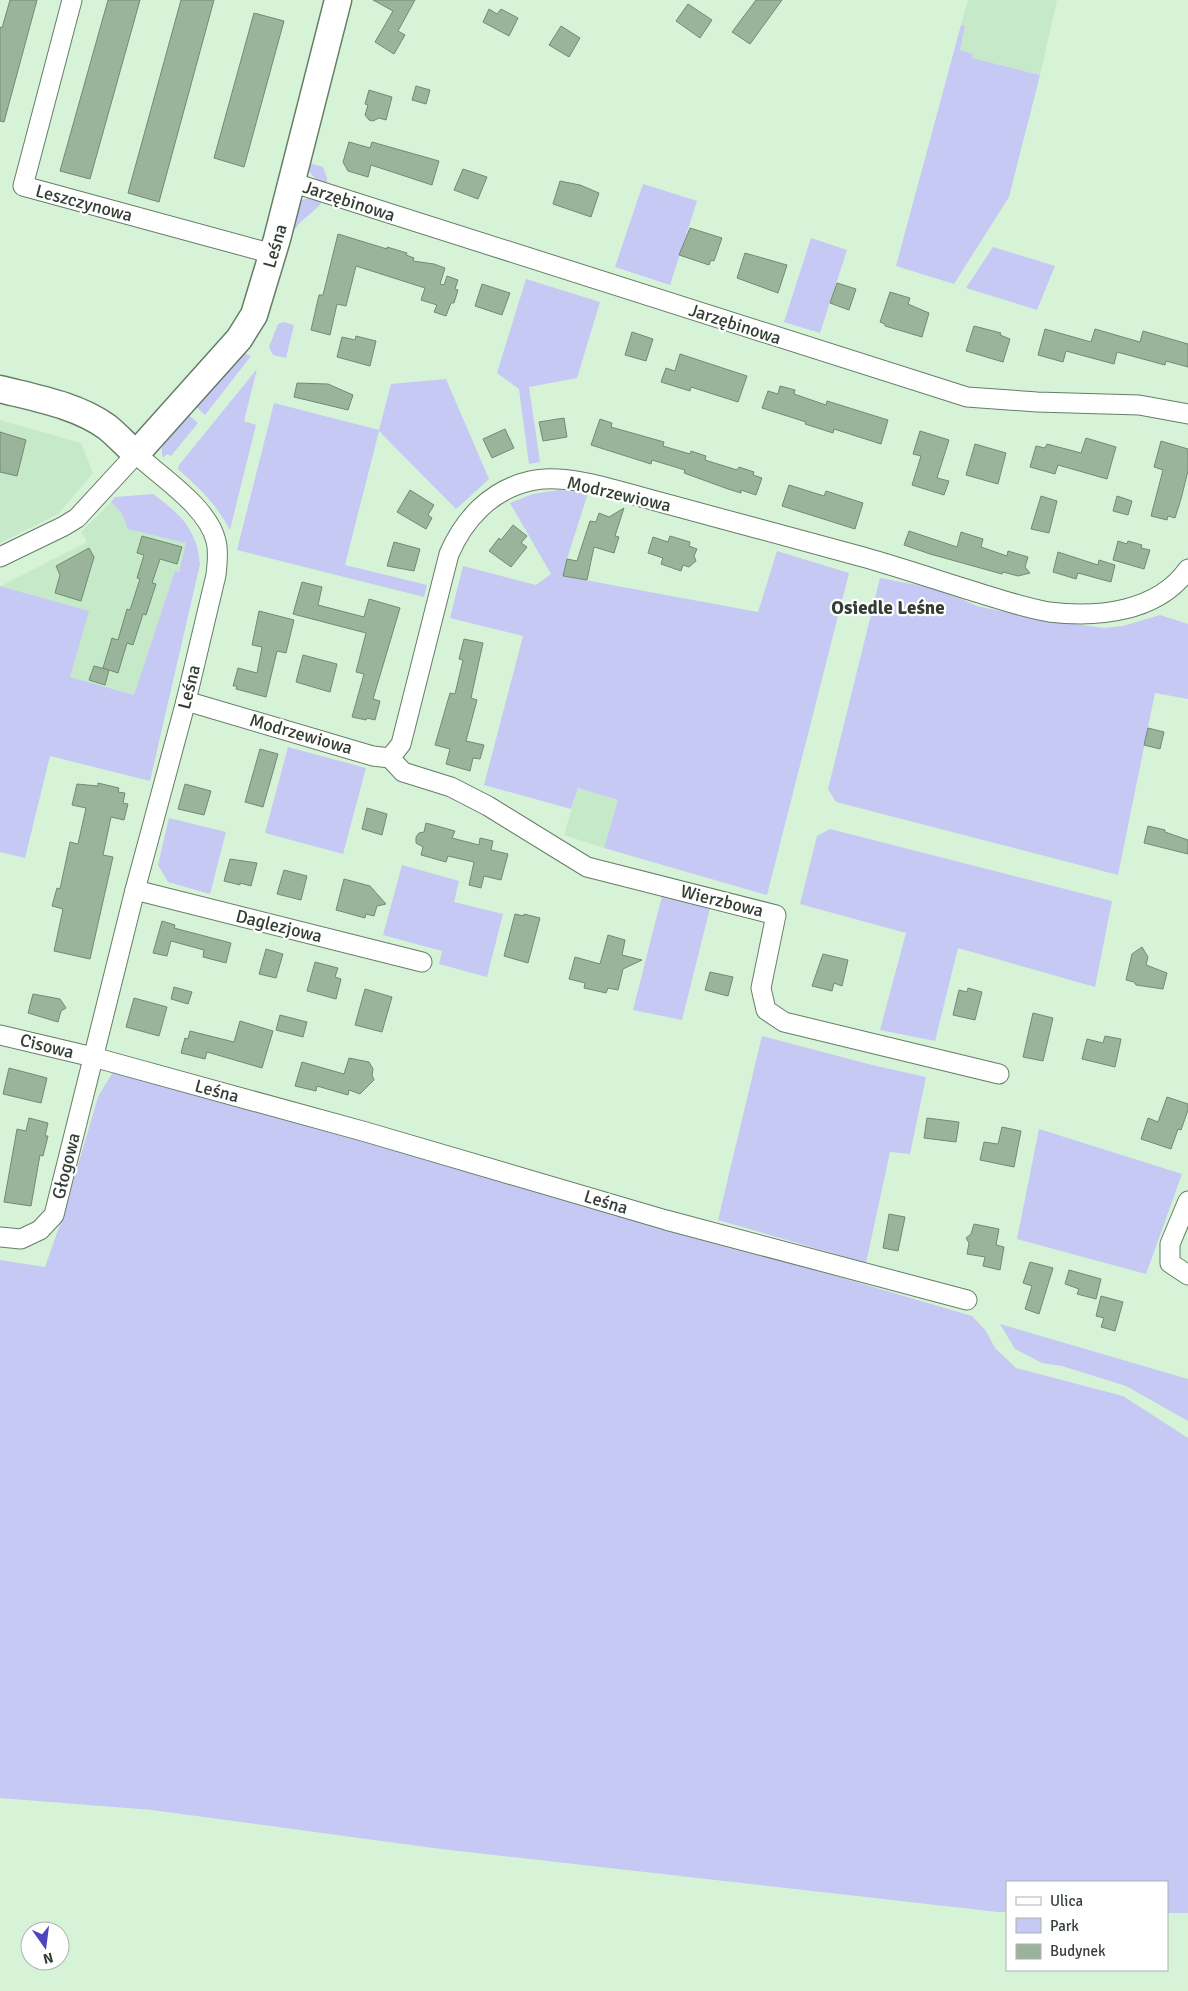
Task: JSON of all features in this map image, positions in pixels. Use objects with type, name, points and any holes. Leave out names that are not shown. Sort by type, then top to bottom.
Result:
[{"type":"street","name":"Leszczynowa","points":[[72,0],[23,186],[273,254]]},
{"type":"street","name":"Leśna","points":[[0,557],[77,518],[245,331],[254,315],[273,254],[338,0]]},
{"type":"street","name":"Jarzębinowa","points":[[291,182],[967,397],[1038,402],[1139,405],[1188,414]]},
{"type":"street","points":[[0,389],[69,408],[90,417],[107,428],[136,454]]},
{"type":"street","name":"Leśna","points":[[136,454],[182,493],[206,518],[216,541],[218,557],[216,575],[186,701],[135,890],[94,1057],[375,1134],[666,1220],[968,1300]]},
{"type":"street","name":"Modrzewiowa","points":[[186,701],[373,756],[390,758],[400,744],[449,554],[462,526],[482,506],[513,486],[531,480],[549,479],[598,485],[864,557],[1021,606],[1050,612],[1111,612],[1142,605],[1162,594],[1181,579],[1188,569]]},
{"type":"street","name":"Wierzbowa","points":[[390,758],[403,772],[451,787],[488,806],[587,867],[776,915],[761,988],[766,1010],[784,1022],[999,1074]]},
{"type":"street","name":"Daglezjowa","points":[[135,890],[422,962]]},
{"type":"street","name":"Cisowa","points":[[0,1035],[94,1057]]},
{"type":"street","name":"Głogowa","points":[[0,1237],[21,1239],[40,1230],[54,1215],[94,1057]]},
{"type":"street","points":[[1188,1201],[1170,1244],[1170,1263],[1188,1275]]},
{"type":"shaded area","points":[[968,0],[1057,0],[1040,75],[971,58],[973,54],[960,50],[965,26],[961,25]]},
{"type":"shaded area","points":[[0,420],[81,443],[93,473],[58,514],[0,543]]},
{"type":"shaded area","points":[[111,502],[122,514],[128,529],[187,543],[179,572],[175,571],[134,695],[70,677],[88,611],[1,586],[87,542],[81,532]]},
{"type":"shaded area","points":[[578,788],[618,800],[604,848],[564,835]]},
{"type":"green space","points":[[961,25],[965,26],[960,50],[973,54],[972,58],[1040,75],[1009,197],[954,284],[896,266]]},
{"type":"green space","points":[[309,163],[323,167],[327,183],[313,176],[307,167]]},
{"type":"green space","points":[[643,184],[697,201],[670,285],[615,267]]},
{"type":"green space","points":[[312,197],[323,200],[295,229],[293,226],[295,206],[302,200]]},
{"type":"green space","points":[[811,238],[847,250],[820,333],[784,322]]},
{"type":"green space","points":[[993,247],[1055,266],[1037,310],[966,288]]},
{"type":"green space","points":[[526,279],[600,302],[577,378],[529,387],[540,462],[529,464],[519,389],[497,373]]},
{"type":"green space","points":[[284,322],[294,325],[286,358],[273,355],[269,347],[278,324]]},
{"type":"green space","points":[[241,352],[251,356],[205,415],[192,403]]},
{"type":"green space","points":[[257,369],[244,421],[256,425],[230,530],[207,497],[178,469],[179,465]]},
{"type":"green space","points":[[446,379],[489,479],[456,509],[379,431],[345,565],[427,585],[424,597],[237,550],[274,403],[379,430],[391,384]]},
{"type":"green space","points":[[185,412],[198,423],[171,456],[167,454],[163,458],[162,444],[164,438]]},
{"type":"green space","points":[[559,490],[588,493],[563,576],[758,612],[777,551],[849,573],[767,895],[604,848],[618,800],[578,788],[571,809],[484,785],[523,636],[450,618],[463,566],[536,585],[551,574],[510,503],[533,494]]},
{"type":"green space","points":[[153,494],[171,508],[185,523],[195,541],[200,564],[150,781],[50,756],[25,858],[0,852],[0,586],[89,611],[70,677],[134,695],[175,571],[179,572],[186,543],[128,529],[122,514],[111,502],[115,497]]},
{"type":"green space","points":[[880,578],[939,589],[977,606],[1031,618],[1104,628],[1123,626],[1160,615],[1188,624],[1188,699],[1155,693],[1118,875],[836,802],[828,789]]},
{"type":"green space","points":[[288,747],[366,768],[343,854],[265,833]]},
{"type":"green space","points":[[169,818],[226,832],[210,894],[168,882],[158,865]]},
{"type":"green space","points":[[830,829],[1112,901],[1095,987],[958,948],[935,1041],[880,1030],[906,933],[800,904],[817,836]]},
{"type":"green space","points":[[402,865],[459,881],[454,902],[503,914],[487,977],[439,964],[442,951],[383,935]]},
{"type":"green space","points":[[662,896],[710,908],[682,1020],[633,1010]]},
{"type":"green space","points":[[762,1036],[926,1077],[910,1154],[890,1152],[866,1263],[718,1220]]},
{"type":"green space","points":[[114,1070],[328,1127],[972,1316],[986,1331],[995,1348],[1016,1368],[1123,1396],[1188,1438],[1188,1913],[1168,1913],[1168,1881],[1006,1881],[1006,1912],[998,1912],[441,1849],[152,1810],[0,1798],[0,1260],[45,1267],[64,1213],[98,1097]]},
{"type":"green space","points":[[1039,1129],[1182,1174],[1146,1274],[1017,1239]]},
{"type":"green space","points":[[1000,1324],[1188,1379],[1188,1421],[1126,1386],[1062,1366],[1042,1363],[1015,1349]]},
{"type":"building","points":[[10,0],[37,0],[4,122],[0,121],[0,27],[2,28]]},
{"type":"building","points":[[108,0],[140,0],[90,179],[60,171]]},
{"type":"building","points":[[181,0],[214,0],[159,202],[128,193]]},
{"type":"building","points":[[373,0],[415,0],[398,31],[405,35],[394,54],[375,42],[393,11]]},
{"type":"building","points":[[756,0],[782,0],[750,44],[732,32]]},
{"type":"building","points":[[688,4],[712,20],[700,38],[676,21]]},
{"type":"building","points":[[489,9],[497,14],[501,9],[518,18],[509,36],[483,22]]},
{"type":"building","points":[[254,13],[284,21],[244,167],[214,158]]},
{"type":"building","points":[[561,26],[580,38],[569,57],[549,45]]},
{"type":"building","points":[[416,86],[430,90],[426,104],[412,100]]},
{"type":"building","points":[[369,90],[392,97],[386,120],[379,118],[373,121],[369,120],[365,115],[368,105],[365,104]]},
{"type":"building","points":[[349,142],[370,148],[372,142],[439,161],[432,185],[371,165],[368,177],[348,171],[343,162]]},
{"type":"building","points":[[463,169],[487,177],[478,199],[454,190]]},
{"type":"building","points":[[560,181],[580,185],[599,193],[591,217],[553,204]]},
{"type":"building","points":[[690,228],[722,238],[714,261],[711,260],[709,265],[679,255]]},
{"type":"building","points":[[338,234],[407,253],[406,255],[414,258],[413,261],[434,264],[445,268],[440,284],[444,285],[447,276],[458,280],[455,289],[458,290],[454,303],[451,303],[446,316],[434,312],[437,305],[421,300],[425,288],[356,266],[346,306],[337,304],[330,335],[311,330],[319,295],[323,295]]},
{"type":"building","points":[[745,253],[787,265],[778,293],[737,278]]},
{"type":"building","points":[[837,283],[856,289],[849,310],[830,303]]},
{"type":"building","points":[[482,284],[510,293],[502,315],[475,306]]},
{"type":"building","points":[[890,292],[910,298],[908,304],[929,313],[922,337],[885,326],[885,324],[880,322]]},
{"type":"building","points":[[974,326],[1001,333],[1000,335],[1010,339],[1003,362],[966,351]]},
{"type":"building","points":[[1045,329],[1091,342],[1095,329],[1140,342],[1143,331],[1188,344],[1188,367],[1166,361],[1165,365],[1117,352],[1114,364],[1066,351],[1063,362],[1038,355]]},
{"type":"building","points":[[632,332],[653,339],[646,361],[625,355]]},
{"type":"building","points":[[356,336],[376,341],[370,366],[337,357],[342,337],[355,340]]},
{"type":"building","points":[[680,354],[747,376],[738,402],[691,387],[690,391],[661,382],[666,368],[675,371]]},
{"type":"building","points":[[297,383],[328,384],[353,395],[348,410],[294,397]]},
{"type":"building","points":[[780,386],[795,390],[794,394],[826,405],[827,401],[888,420],[881,444],[834,429],[833,433],[762,408],[768,391],[778,394]]},
{"type":"building","points":[[564,418],[567,437],[543,441],[539,422]]},
{"type":"building","points":[[600,419],[612,423],[611,427],[664,442],[663,446],[690,454],[691,451],[706,456],[705,460],[737,470],[739,467],[754,472],[753,475],[762,478],[756,495],[741,490],[741,493],[728,489],[684,473],[685,470],[652,460],[651,464],[591,445]]},
{"type":"building","points":[[505,429],[514,448],[492,458],[483,439]]},
{"type":"building","points":[[920,431],[949,440],[937,478],[949,481],[944,495],[912,485],[921,456],[913,454]]},
{"type":"building","points":[[0,432],[26,440],[17,476],[0,472]]},
{"type":"building","points":[[1086,438],[1116,447],[1107,479],[1058,465],[1055,474],[1030,467],[1036,446],[1045,448],[1047,444],[1081,453]]},
{"type":"building","points":[[1161,441],[1188,449],[1188,471],[1181,499],[1175,518],[1168,516],[1167,520],[1151,516],[1163,470],[1154,467]]},
{"type":"building","points":[[975,444],[1006,453],[998,484],[966,475]]},
{"type":"building","points":[[789,485],[824,496],[826,491],[863,503],[855,529],[782,506]]},
{"type":"building","points":[[410,490],[434,505],[428,515],[432,518],[426,529],[397,512]]},
{"type":"building","points":[[1041,496],[1057,501],[1049,533],[1031,529]]},
{"type":"building","points":[[1117,496],[1132,501],[1128,515],[1113,511]]},
{"type":"building","points":[[624,508],[615,536],[619,537],[614,553],[594,547],[587,580],[563,576],[567,559],[577,561],[590,521],[596,522],[599,513],[609,517]]},
{"type":"building","points":[[513,525],[527,536],[521,543],[527,547],[511,567],[489,551]]},
{"type":"building","points":[[909,531],[957,547],[961,532],[983,539],[981,547],[1007,556],[1008,551],[1028,557],[1025,567],[1030,573],[1018,576],[1003,572],[1002,574],[904,545]]},
{"type":"building","points":[[142,536],[182,547],[177,564],[160,559],[152,583],[156,584],[146,615],[143,614],[133,645],[127,643],[118,673],[103,668],[112,638],[118,640],[127,609],[130,610],[140,579],[137,578],[144,555],[137,553]]},
{"type":"building","points":[[670,536],[690,542],[689,546],[697,549],[694,556],[696,561],[689,567],[683,565],[681,571],[661,564],[663,558],[648,553],[653,537],[668,542]]},
{"type":"building","points":[[1118,541],[1127,544],[1128,541],[1142,545],[1141,548],[1150,550],[1144,569],[1113,560]]},
{"type":"building","points":[[394,542],[420,549],[414,571],[387,566]]},
{"type":"building","points":[[89,548],[94,557],[81,601],[55,593],[60,575],[56,566]]},
{"type":"building","points":[[1058,552],[1098,565],[1099,560],[1115,565],[1111,582],[1078,573],[1076,579],[1053,572]]},
{"type":"building","points":[[302,582],[322,587],[318,605],[364,617],[369,599],[400,608],[373,699],[380,701],[375,720],[352,717],[364,674],[356,672],[366,633],[293,614]]},
{"type":"building","points":[[259,611],[294,620],[286,653],[277,651],[266,697],[236,689],[237,686],[233,686],[238,668],[257,673],[262,647],[252,645]]},
{"type":"building","points":[[464,639],[483,643],[471,698],[477,700],[466,741],[484,745],[480,759],[473,758],[470,771],[446,764],[450,749],[435,745],[450,693],[455,694],[463,660],[459,659]]},
{"type":"building","points":[[303,655],[337,664],[330,692],[296,682]]},
{"type":"building","points":[[94,666],[109,670],[105,685],[89,680]]},
{"type":"building","points":[[1148,728],[1164,732],[1160,749],[1144,745]]},
{"type":"building","points":[[260,749],[278,754],[263,807],[245,802]]},
{"type":"building","points":[[98,783],[119,788],[118,792],[125,793],[123,803],[128,804],[124,820],[111,817],[103,855],[113,857],[90,959],[54,951],[63,909],[52,906],[57,888],[60,889],[70,842],[78,844],[86,808],[72,805],[77,784],[98,786]]},
{"type":"building","points":[[185,784],[211,791],[204,815],[178,809]]},
{"type":"building","points":[[367,808],[387,814],[382,835],[362,829]]},
{"type":"building","points":[[426,823],[455,831],[452,838],[479,845],[480,838],[493,841],[491,850],[508,854],[501,880],[484,876],[481,888],[469,885],[474,862],[448,856],[446,862],[421,855],[423,847],[416,843],[416,837],[419,833],[424,832]]},
{"type":"building","points":[[1148,826],[1165,830],[1165,832],[1188,840],[1188,854],[1144,843]]},
{"type":"building","points":[[230,859],[257,863],[251,886],[224,881]]},
{"type":"building","points":[[284,870],[307,876],[301,900],[277,894]]},
{"type":"building","points":[[344,879],[370,886],[386,904],[377,906],[374,916],[366,914],[365,918],[336,910]]},
{"type":"building","points":[[515,914],[540,918],[528,963],[504,956]]},
{"type":"building","points":[[162,921],[175,925],[174,928],[231,943],[226,963],[203,957],[204,950],[171,941],[167,956],[153,953]]},
{"type":"building","points":[[608,935],[625,940],[622,955],[642,960],[623,969],[618,990],[608,988],[606,993],[584,988],[585,983],[569,979],[575,957],[600,964]]},
{"type":"building","points":[[1142,947],[1148,957],[1146,965],[1167,973],[1163,989],[1136,985],[1134,982],[1126,980],[1132,954]]},
{"type":"building","points":[[266,949],[283,954],[276,978],[259,974]]},
{"type":"building","points":[[823,954],[848,960],[842,986],[834,983],[832,991],[812,986]]},
{"type":"building","points":[[315,962],[338,968],[335,977],[341,979],[336,999],[307,991]]},
{"type":"building","points":[[710,972],[733,977],[728,996],[705,990]]},
{"type":"building","points":[[174,987],[192,992],[188,1004],[171,999]]},
{"type":"building","points":[[968,988],[982,992],[975,1020],[953,1015],[959,990],[967,992]]},
{"type":"building","points":[[365,989],[392,997],[382,1032],[355,1025]]},
{"type":"building","points":[[33,994],[60,999],[66,1008],[61,1011],[58,1022],[28,1013]]},
{"type":"building","points":[[134,998],[167,1007],[159,1036],[126,1027]]},
{"type":"building","points":[[1033,1013],[1053,1018],[1043,1061],[1023,1057]]},
{"type":"building","points":[[280,1015],[307,1022],[303,1037],[276,1030]]},
{"type":"building","points":[[240,1021],[273,1031],[262,1068],[207,1052],[205,1059],[181,1053],[185,1038],[188,1039],[190,1031],[234,1042]]},
{"type":"building","points":[[1105,1036],[1121,1039],[1115,1067],[1082,1059],[1087,1039],[1103,1043]]},
{"type":"building","points":[[349,1058],[369,1062],[373,1069],[372,1075],[374,1080],[360,1094],[349,1090],[348,1095],[317,1086],[316,1091],[295,1086],[302,1062],[344,1074]]},
{"type":"building","points":[[9,1068],[47,1078],[41,1103],[3,1094]]},
{"type":"building","points":[[1167,1097],[1188,1104],[1188,1110],[1181,1130],[1178,1129],[1171,1149],[1141,1139],[1148,1118],[1158,1122]]},
{"type":"building","points":[[29,1118],[48,1123],[45,1136],[48,1136],[43,1156],[40,1155],[31,1206],[4,1202],[17,1129],[26,1131]]},
{"type":"building","points":[[927,1118],[959,1122],[956,1142],[924,1138]]},
{"type":"building","points":[[1002,1127],[1021,1131],[1014,1167],[980,1160],[984,1142],[998,1144]]},
{"type":"building","points":[[889,1214],[905,1217],[898,1251],[883,1248]]},
{"type":"building","points":[[974,1224],[999,1229],[996,1245],[1004,1247],[1000,1270],[983,1266],[985,1257],[967,1254],[969,1243],[966,1238],[971,1234]]},
{"type":"building","points":[[1030,1262],[1053,1268],[1039,1314],[1025,1309],[1032,1286],[1023,1283]]},
{"type":"building","points":[[1069,1270],[1101,1279],[1096,1299],[1077,1294],[1079,1289],[1065,1284]]},
{"type":"building","points":[[1101,1296],[1123,1302],[1115,1331],[1101,1327],[1104,1318],[1096,1316]]},
{"type":"district","name":"Osiedle Leśne","points":[[888,608]]}]
